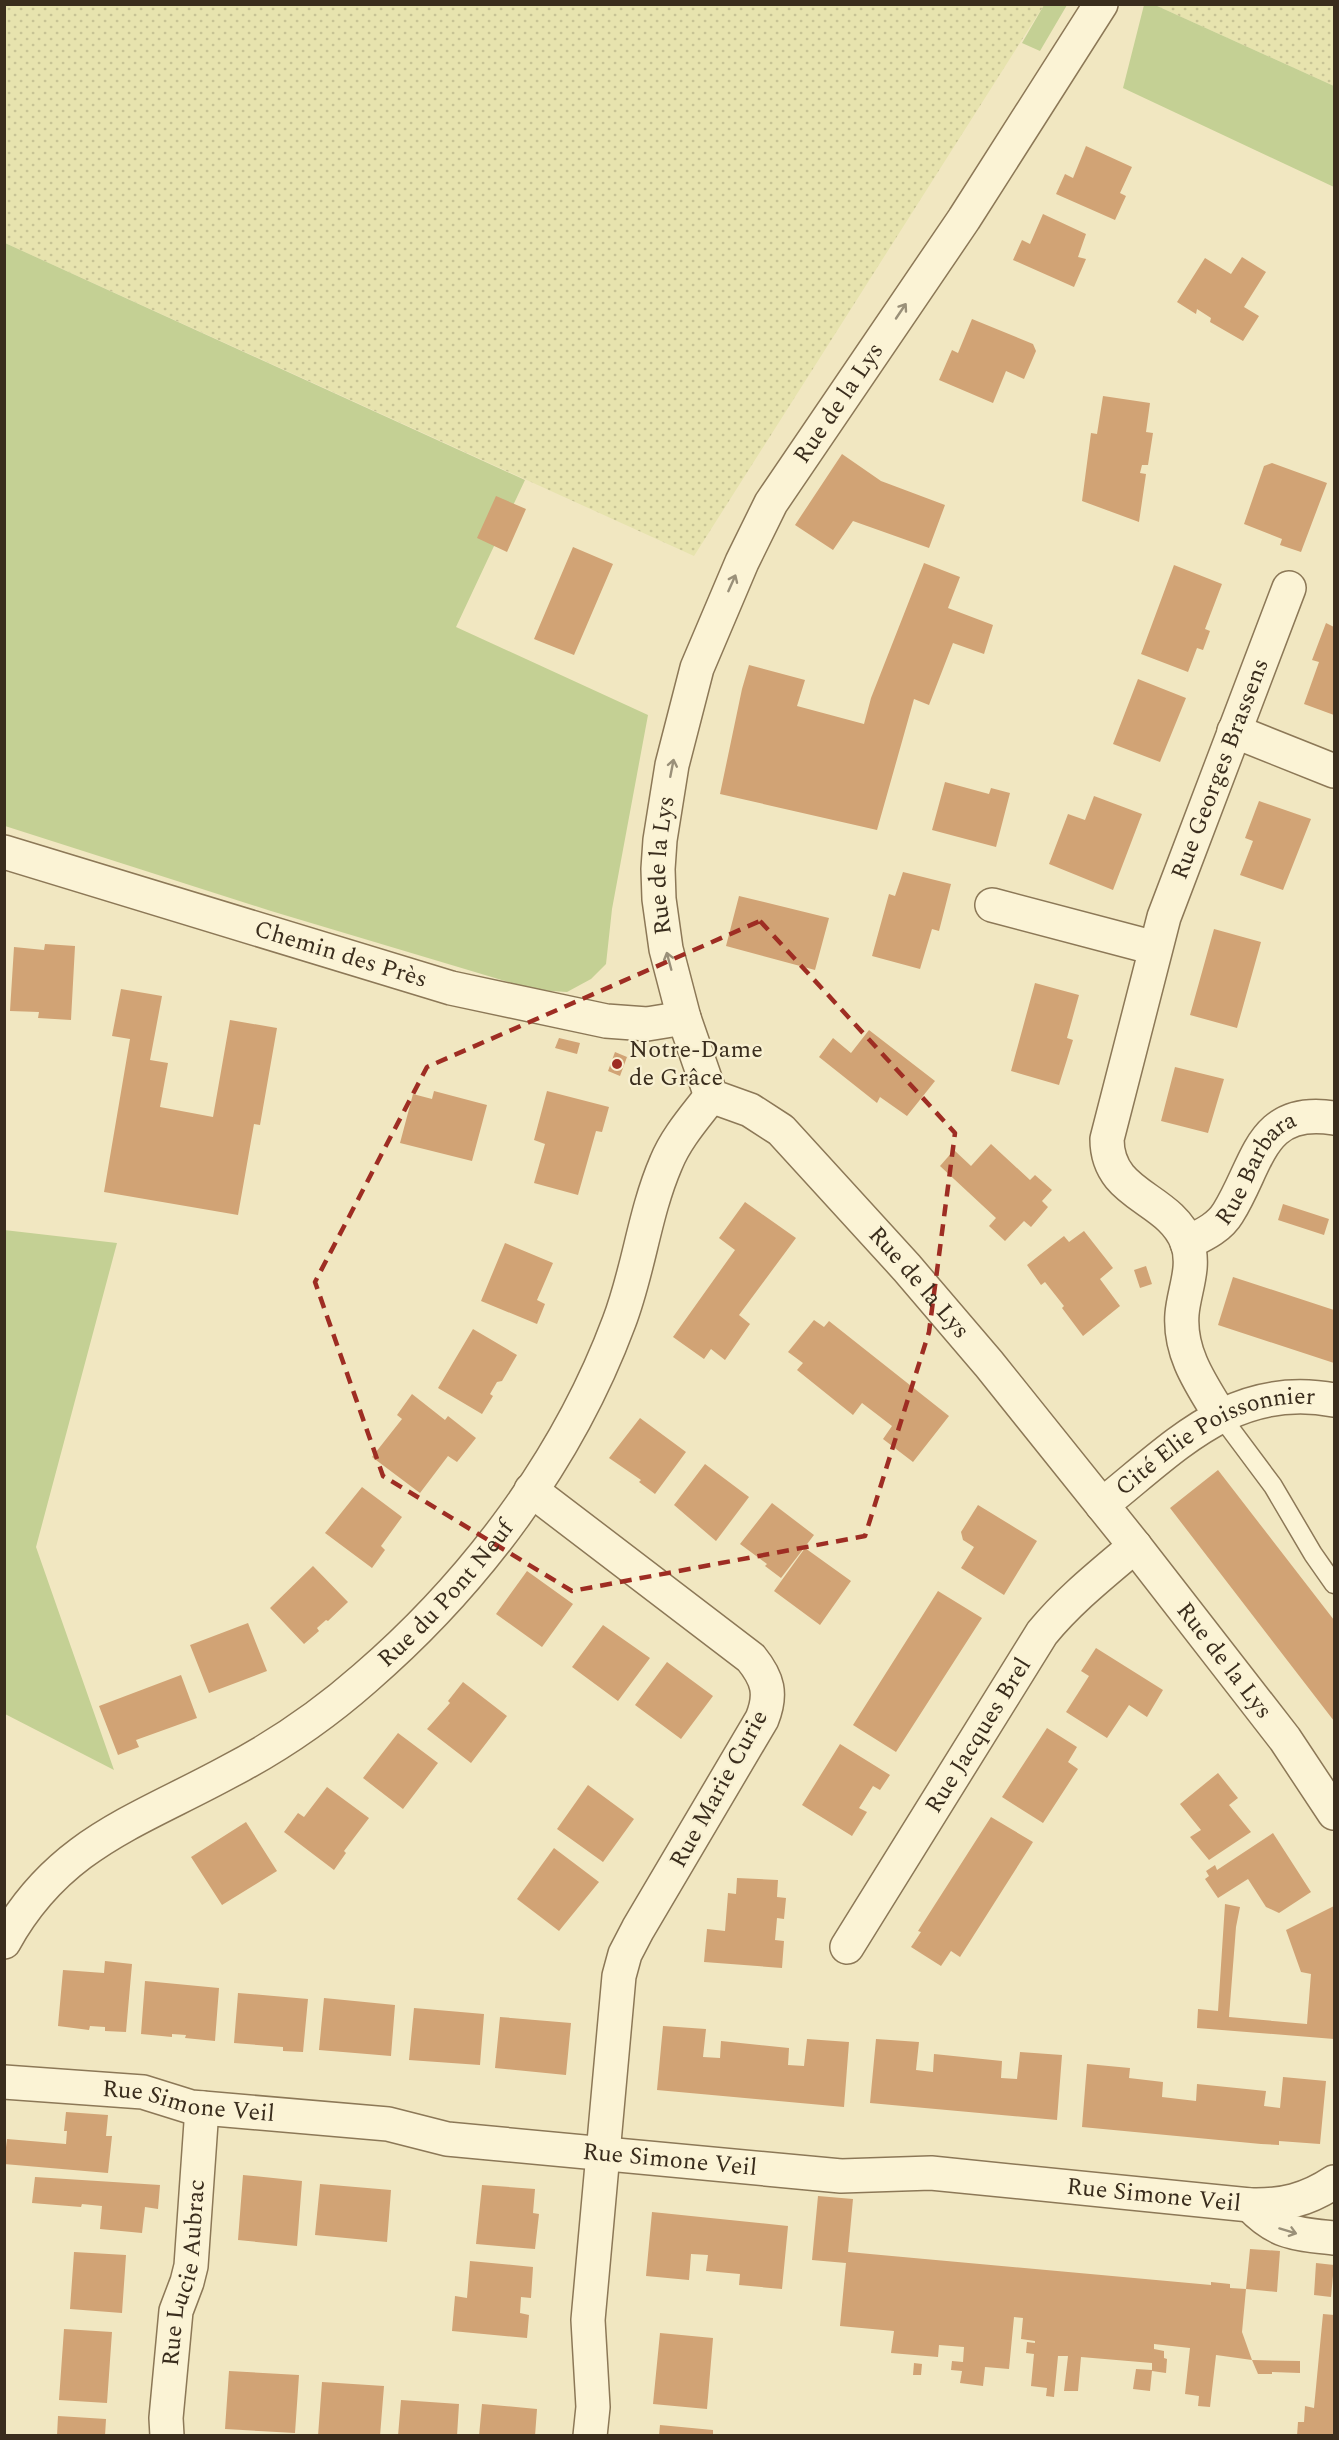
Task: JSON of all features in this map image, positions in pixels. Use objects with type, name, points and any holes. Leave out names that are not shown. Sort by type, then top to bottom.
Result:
[{"type":"street","name":"Rue de la Lys","points":[[1101,4],[964,219],[771,503],[742,562],[710,635],[688,699],[672,765],[660,840],[658,869],[662,926],[684,1018],[711,1096],[765,1118],[795,1144],[964,1334],[1102,1504],[1285,1739],[1335,1813]]},
{"type":"street","name":"Rue Georges Brassens","points":[[1220,1415],[1194,1370],[1183,1337],[1182,1312],[1191,1268],[1187,1243],[1175,1222],[1118,1177],[1107,1151],[1107,1139],[1164,917],[1289,588]]},
{"type":"street","points":[[1234,731],[1335,771]]},
{"type":"street","name":"Chemin des Près","points":[[4,852],[451,988],[606,1021],[647,1024],[684,1018]]},
{"type":"street","points":[[992,905],[1155,948]]},
{"type":"street","name":"Rue du Pont Neuf","points":[[4,1942],[33,1899],[59,1869],[76,1855],[131,1822],[285,1740],[316,1719],[366,1678],[452,1593],[531,1490],[573,1424],[606,1356],[632,1281],[658,1182],[667,1160],[688,1125],[711,1096]]},
{"type":"street","name":"Rue Barbara","points":[[1187,1243],[1210,1231],[1228,1213],[1261,1146],[1271,1133],[1284,1123],[1301,1118],[1319,1115],[1335,1118]]},
{"type":"street","name":"Cité Elie Poissonnier","points":[[1102,1504],[1200,1427],[1220,1415],[1260,1400],[1283,1397],[1335,1400]]},
{"type":"street","name":"Rue Marie Curie","points":[[531,1490],[751,1658],[767,1681],[769,1694],[762,1719],[625,1954],[616,1992],[603,2153]]},
{"type":"street","name":"Rue Jacques Brel","points":[[847,1947],[1042,1633],[1080,1593],[1135,1546]]},
{"type":"street","name":"Rue Simone Veil","points":[[4,2082],[143,2092],[182,2105],[381,2123],[447,2139],[841,2176],[931,2173],[1250,2205],[1288,2204],[1315,2194],[1335,2182]]},
{"type":"street","name":"Rue Lucie Aubrac","points":[[167,2436],[165,2418],[176,2311],[187,2282],[190,2266],[202,2108]]},
{"type":"street","points":[[590,2436],[592,2407],[588,2320],[603,2153]]},
{"type":"street","points":[[1250,2205],[1262,2218],[1284,2232],[1335,2238]]},
{"type":"lane","points":[[1220,1415],[1273,1486],[1313,1554],[1335,1584]]},
{"type":"highlighted area","points":[[760,921],[955,1133],[929,1332],[865,1536],[572,1591],[383,1476],[315,1282],[427,1067]]},
{"type":"shaded area","points":[[5,5],[1044,5],[694,556],[5,243]]},
{"type":"shaded area","points":[[1155,5],[1334,5],[1334,86]]},
{"type":"green space","points":[[1044,5],[1067,5],[1040,51],[1022,43]]},
{"type":"green space","points":[[1144,5],[1155,5],[1334,86],[1334,187],[1123,88]]},
{"type":"green space","points":[[5,243],[525,480],[456,627],[648,715],[612,909],[606,964],[591,979],[567,992],[535,990],[271,911],[5,826]]},
{"type":"green space","points":[[4,1230],[117,1243],[36,1547],[114,1770],[5,1714]]},
{"type":"building","points":[[1086,146],[1132,167],[1120,193],[1126,196],[1115,220],[1056,194],[1065,174],[1073,178]]},
{"type":"building","points":[[1043,214],[1086,234],[1078,257],[1086,259],[1074,287],[1013,260],[1022,240],[1030,244]]},
{"type":"building","points":[[1242,257],[1266,272],[1244,307],[1259,316],[1243,341],[1210,322],[1211,318],[1197,309],[1196,314],[1177,302],[1205,258],[1231,274]]},
{"type":"building","points":[[972,319],[1033,344],[1036,351],[1024,379],[1006,371],[993,403],[939,380],[952,350],[958,353]]},
{"type":"building","points":[[1103,396],[1150,403],[1146,432],[1153,433],[1148,465],[1142,465],[1140,473],[1146,474],[1139,522],[1082,501],[1091,433],[1097,434]]},
{"type":"building","points":[[842,454],[881,481],[945,505],[929,548],[853,521],[833,550],[795,525]]},
{"type":"building","points":[[1272,463],[1327,483],[1301,552],[1280,545],[1282,539],[1244,524],[1264,466]]},
{"type":"building","points":[[496,496],[526,509],[507,552],[477,538]]},
{"type":"building","points":[[573,547],[613,564],[574,655],[534,639]]},
{"type":"building","points":[[924,563],[960,577],[948,608],[993,625],[984,654],[953,643],[929,705],[914,699],[877,830],[720,794],[749,665],[805,680],[797,706],[864,724],[871,698]]},
{"type":"building","points":[[1174,565],[1222,584],[1205,629],[1210,631],[1203,650],[1197,648],[1188,672],[1141,654]]},
{"type":"building","points":[[1326,623],[1334,627],[1334,715],[1304,704],[1319,662],[1312,660]]},
{"type":"building","points":[[1138,679],[1186,698],[1160,762],[1113,744]]},
{"type":"building","points":[[945,782],[989,794],[991,788],[1010,793],[996,847],[932,830]]},
{"type":"building","points":[[1094,796],[1142,814],[1113,890],[1049,864],[1068,814],[1085,820]]},
{"type":"building","points":[[1259,801],[1311,819],[1283,890],[1240,875],[1253,841],[1245,838]]},
{"type":"building","points":[[903,872],[951,884],[939,931],[932,929],[920,969],[872,956],[889,894],[895,896]]},
{"type":"building","points":[[739,896],[829,918],[815,970],[726,946]]},
{"type":"building","points":[[1214,929],[1261,942],[1237,1028],[1190,1015]]},
{"type":"building","points":[[45,944],[75,946],[71,1020],[38,1018],[39,1012],[10,1011],[14,947],[44,950]]},
{"type":"building","points":[[1035,983],[1079,995],[1067,1038],[1073,1040],[1059,1085],[1011,1071]]},
{"type":"building","points":[[121,989],[162,996],[150,1060],[168,1063],[160,1107],[213,1117],[230,1020],[277,1028],[260,1125],[254,1124],[238,1215],[104,1192],[130,1039],[112,1036]]},
{"type":"building","points":[[869,1030],[935,1081],[907,1116],[880,1097],[877,1103],[819,1057],[833,1038],[851,1053]]},
{"type":"building","points":[[559,1038],[580,1043],[577,1054],[555,1048]]},
{"type":"building","name":"Notre-Dame de Grâce","points":[[615,1052],[627,1057],[620,1076],[608,1071]]},
{"type":"building","points":[[1175,1067],[1224,1079],[1208,1133],[1161,1121]]},
{"type":"building","points":[[434,1091],[487,1105],[472,1161],[400,1143],[413,1094],[432,1099]]},
{"type":"building","points":[[547,1091],[609,1107],[602,1132],[596,1131],[578,1195],[534,1183],[545,1144],[534,1140]]},
{"type":"building","points":[[991,1144],[1030,1180],[1035,1175],[1052,1190],[1042,1201],[1048,1207],[1031,1227],[1024,1221],[1005,1241],[989,1226],[996,1218],[940,1166],[954,1150],[971,1166]]},
{"type":"building","points":[[745,1202],[796,1238],[739,1315],[750,1324],[725,1360],[711,1349],[704,1359],[673,1337],[735,1250],[719,1238]]},
{"type":"building","points":[[1283,1204],[1329,1219],[1324,1235],[1278,1220]]},
{"type":"building","points":[[1084,1231],[1113,1268],[1100,1279],[1120,1306],[1083,1336],[1062,1308],[1064,1306],[1045,1282],[1041,1285],[1027,1265],[1064,1236],[1069,1242]]},
{"type":"building","points":[[505,1243],[553,1263],[537,1300],[545,1304],[537,1324],[481,1301]]},
{"type":"building","points":[[1146,1266],[1152,1284],[1140,1288],[1134,1270]]},
{"type":"building","points":[[1233,1277],[1334,1310],[1334,1363],[1218,1325]]},
{"type":"building","points":[[814,1320],[824,1327],[829,1321],[949,1416],[913,1462],[883,1439],[892,1426],[862,1403],[853,1415],[797,1370],[803,1363],[788,1352]]},
{"type":"building","points":[[473,1329],[517,1355],[502,1381],[497,1382],[490,1394],[493,1396],[482,1414],[438,1388]]},
{"type":"building","points":[[412,1394],[445,1420],[448,1416],[476,1438],[457,1462],[448,1456],[420,1493],[372,1457],[402,1419],[397,1415]]},
{"type":"building","points":[[640,1418],[686,1452],[655,1494],[639,1482],[641,1480],[609,1458]]},
{"type":"building","points":[[705,1464],[749,1497],[716,1541],[674,1505]]},
{"type":"building","points":[[1218,1470],[1334,1620],[1334,1721],[1170,1508]]},
{"type":"building","points":[[362,1487],[402,1517],[381,1546],[385,1550],[372,1568],[325,1533]]},
{"type":"building","points":[[772,1503],[814,1535],[781,1578],[765,1566],[767,1564],[740,1544]]},
{"type":"building","points":[[978,1505],[1037,1541],[1004,1595],[961,1568],[974,1547],[963,1540],[961,1532]]},
{"type":"building","points":[[805,1548],[851,1581],[820,1625],[774,1591]]},
{"type":"building","points":[[313,1566],[348,1602],[317,1628],[319,1631],[304,1644],[270,1608]]},
{"type":"building","points":[[527,1571],[573,1604],[542,1647],[496,1614]]},
{"type":"building","points":[[938,1591],[982,1618],[896,1752],[853,1725]]},
{"type":"building","points":[[248,1623],[267,1671],[209,1693],[190,1645]]},
{"type":"building","points":[[603,1625],[650,1658],[618,1701],[572,1667]]},
{"type":"building","points":[[1096,1648],[1163,1690],[1147,1717],[1129,1705],[1107,1738],[1066,1712],[1089,1676],[1081,1671]]},
{"type":"building","points":[[667,1662],[713,1696],[681,1739],[635,1705]]},
{"type":"building","points":[[181,1675],[197,1718],[136,1740],[139,1747],[118,1755],[99,1706]]},
{"type":"building","points":[[463,1682],[507,1716],[471,1763],[427,1729],[450,1703],[448,1701]]},
{"type":"building","points":[[1047,1728],[1077,1747],[1068,1762],[1078,1769],[1043,1823],[1002,1797]]},
{"type":"building","points":[[398,1733],[438,1763],[403,1809],[363,1778]]},
{"type":"building","points":[[840,1744],[890,1775],[880,1790],[873,1786],[859,1808],[867,1812],[852,1836],[802,1805]]},
{"type":"building","points":[[1218,1773],[1238,1798],[1229,1805],[1251,1832],[1209,1860],[1190,1837],[1201,1830],[1180,1804]]},
{"type":"building","points":[[588,1785],[634,1819],[603,1862],[557,1829]]},
{"type":"building","points":[[327,1787],[369,1818],[344,1851],[346,1853],[334,1870],[284,1832],[298,1813],[304,1817]]},
{"type":"building","points":[[991,1817],[1033,1842],[960,1957],[951,1951],[941,1966],[911,1947],[921,1932],[918,1931]]},
{"type":"building","points":[[246,1822],[277,1871],[222,1905],[191,1857]]},
{"type":"building","points":[[1273,1833],[1311,1892],[1279,1913],[1266,1907],[1248,1879],[1218,1898],[1205,1879],[1209,1876],[1206,1871],[1215,1865],[1217,1870]]},
{"type":"building","points":[[554,1848],[599,1882],[559,1931],[517,1899]]},
{"type":"building","points":[[737,1878],[778,1880],[777,1897],[786,1898],[784,1919],[777,1918],[775,1940],[784,1941],[782,1968],[704,1962],[707,1929],[725,1931],[728,1893],[736,1894]]},
{"type":"building","points":[[1225,1904],[1240,1907],[1236,1927],[1229,2017],[1307,2024],[1311,1974],[1301,1972],[1286,1930],[1334,1906],[1334,2039],[1197,2028],[1198,2009],[1218,2011]]},
{"type":"building","points":[[105,1961],[132,1964],[126,2032],[105,2031],[105,2027],[90,2026],[89,2030],[58,2026],[63,1970],[104,1973]]},
{"type":"building","points":[[145,1981],[219,1988],[215,2041],[185,2038],[186,2035],[172,2034],[172,2037],[141,2034]]},
{"type":"building","points":[[238,1993],[308,1999],[303,2052],[283,2051],[283,2047],[234,2043]]},
{"type":"building","points":[[324,1998],[395,2005],[391,2056],[319,2050]]},
{"type":"building","points":[[414,2008],[484,2014],[480,2065],[409,2060]]},
{"type":"building","points":[[500,2017],[571,2023],[566,2075],[495,2068]]},
{"type":"building","points":[[663,2026],[706,2029],[703,2057],[720,2058],[721,2041],[789,2048],[788,2065],[804,2066],[807,2039],[849,2042],[844,2107],[657,2090]]},
{"type":"building","points":[[876,2039],[919,2042],[916,2070],[933,2072],[934,2054],[1002,2061],[1001,2078],[1017,2079],[1020,2052],[1062,2055],[1057,2120],[870,2103]]},
{"type":"building","points":[[1087,2064],[1130,2068],[1129,2078],[1163,2082],[1162,2097],[1196,2101],[1197,2084],[1266,2091],[1264,2106],[1280,2108],[1283,2077],[1326,2081],[1320,2144],[1279,2141],[1279,2145],[1261,2144],[1082,2127]]},
{"type":"building","points":[[66,2112],[108,2115],[106,2136],[112,2136],[108,2173],[4,2164],[7,2139],[66,2144],[67,2131],[64,2131]]},
{"type":"building","points":[[243,2175],[302,2181],[297,2246],[238,2240]]},
{"type":"building","points":[[35,2177],[160,2185],[158,2209],[145,2207],[142,2233],[100,2229],[102,2206],[82,2204],[81,2207],[32,2203]]},
{"type":"building","points":[[320,2184],[391,2190],[387,2242],[315,2235]]},
{"type":"building","points":[[482,2185],[535,2189],[533,2213],[539,2214],[535,2249],[476,2244]]},
{"type":"building","points":[[818,2196],[853,2199],[848,2252],[1211,2285],[1211,2282],[1230,2284],[1230,2288],[1246,2289],[1242,2332],[1252,2360],[1216,2355],[1210,2407],[1198,2406],[1199,2396],[1185,2394],[1190,2348],[1154,2344],[1154,2349],[1164,2351],[1164,2358],[1167,2359],[1166,2373],[1152,2371],[1150,2391],[1133,2389],[1136,2369],[1152,2370],[1152,2363],[1081,2357],[1078,2391],[1064,2391],[1068,2356],[1058,2356],[1054,2397],[1046,2396],[1047,2388],[1031,2386],[1034,2354],[1026,2353],[1027,2342],[1035,2343],[1035,2341],[1021,2339],[1023,2318],[1014,2317],[1009,2369],[985,2367],[983,2386],[960,2383],[962,2371],[951,2370],[952,2361],[963,2362],[964,2347],[939,2345],[938,2357],[891,2353],[894,2331],[840,2326],[846,2263],[812,2260]]},
{"type":"building","points":[[652,2212],[788,2226],[782,2289],[739,2285],[740,2274],[706,2271],[708,2255],[691,2254],[689,2280],[646,2276]]},
{"type":"building","points":[[1250,2249],[1280,2251],[1277,2292],[1246,2289]]},
{"type":"building","points":[[74,2252],[126,2255],[122,2313],[70,2309]]},
{"type":"building","points":[[470,2261],[533,2267],[531,2298],[521,2297],[520,2313],[529,2315],[527,2338],[452,2331],[455,2296],[467,2298]]},
{"type":"building","points":[[1316,2263],[1334,2265],[1331,2297],[1314,2295]]},
{"type":"building","points":[[1323,2314],[1334,2315],[1334,2436],[1297,2436],[1298,2422],[1304,2422],[1305,2406],[1314,2408]]},
{"type":"building","points":[[64,2329],[112,2332],[107,2403],[59,2400]]},
{"type":"building","points":[[660,2333],[713,2338],[707,2409],[653,2404]]},
{"type":"building","points":[[1252,2360],[1300,2361],[1300,2373],[1258,2374]]},
{"type":"building","points":[[914,2363],[922,2364],[921,2375],[913,2375]]},
{"type":"building","points":[[229,2371],[299,2375],[295,2433],[225,2429]]},
{"type":"building","points":[[322,2382],[384,2386],[380,2436],[318,2436]]},
{"type":"building","points":[[401,2400],[459,2404],[457,2436],[398,2436]]},
{"type":"building","points":[[482,2404],[537,2409],[535,2436],[479,2436]]},
{"type":"building","points":[[58,2416],[106,2419],[105,2436],[57,2436]]},
{"type":"building","points":[[660,2425],[713,2430],[713,2436],[659,2436]]},
{"type":"place","name":"Notre-Dame de Grâce","points":[[617,1064]]}]
